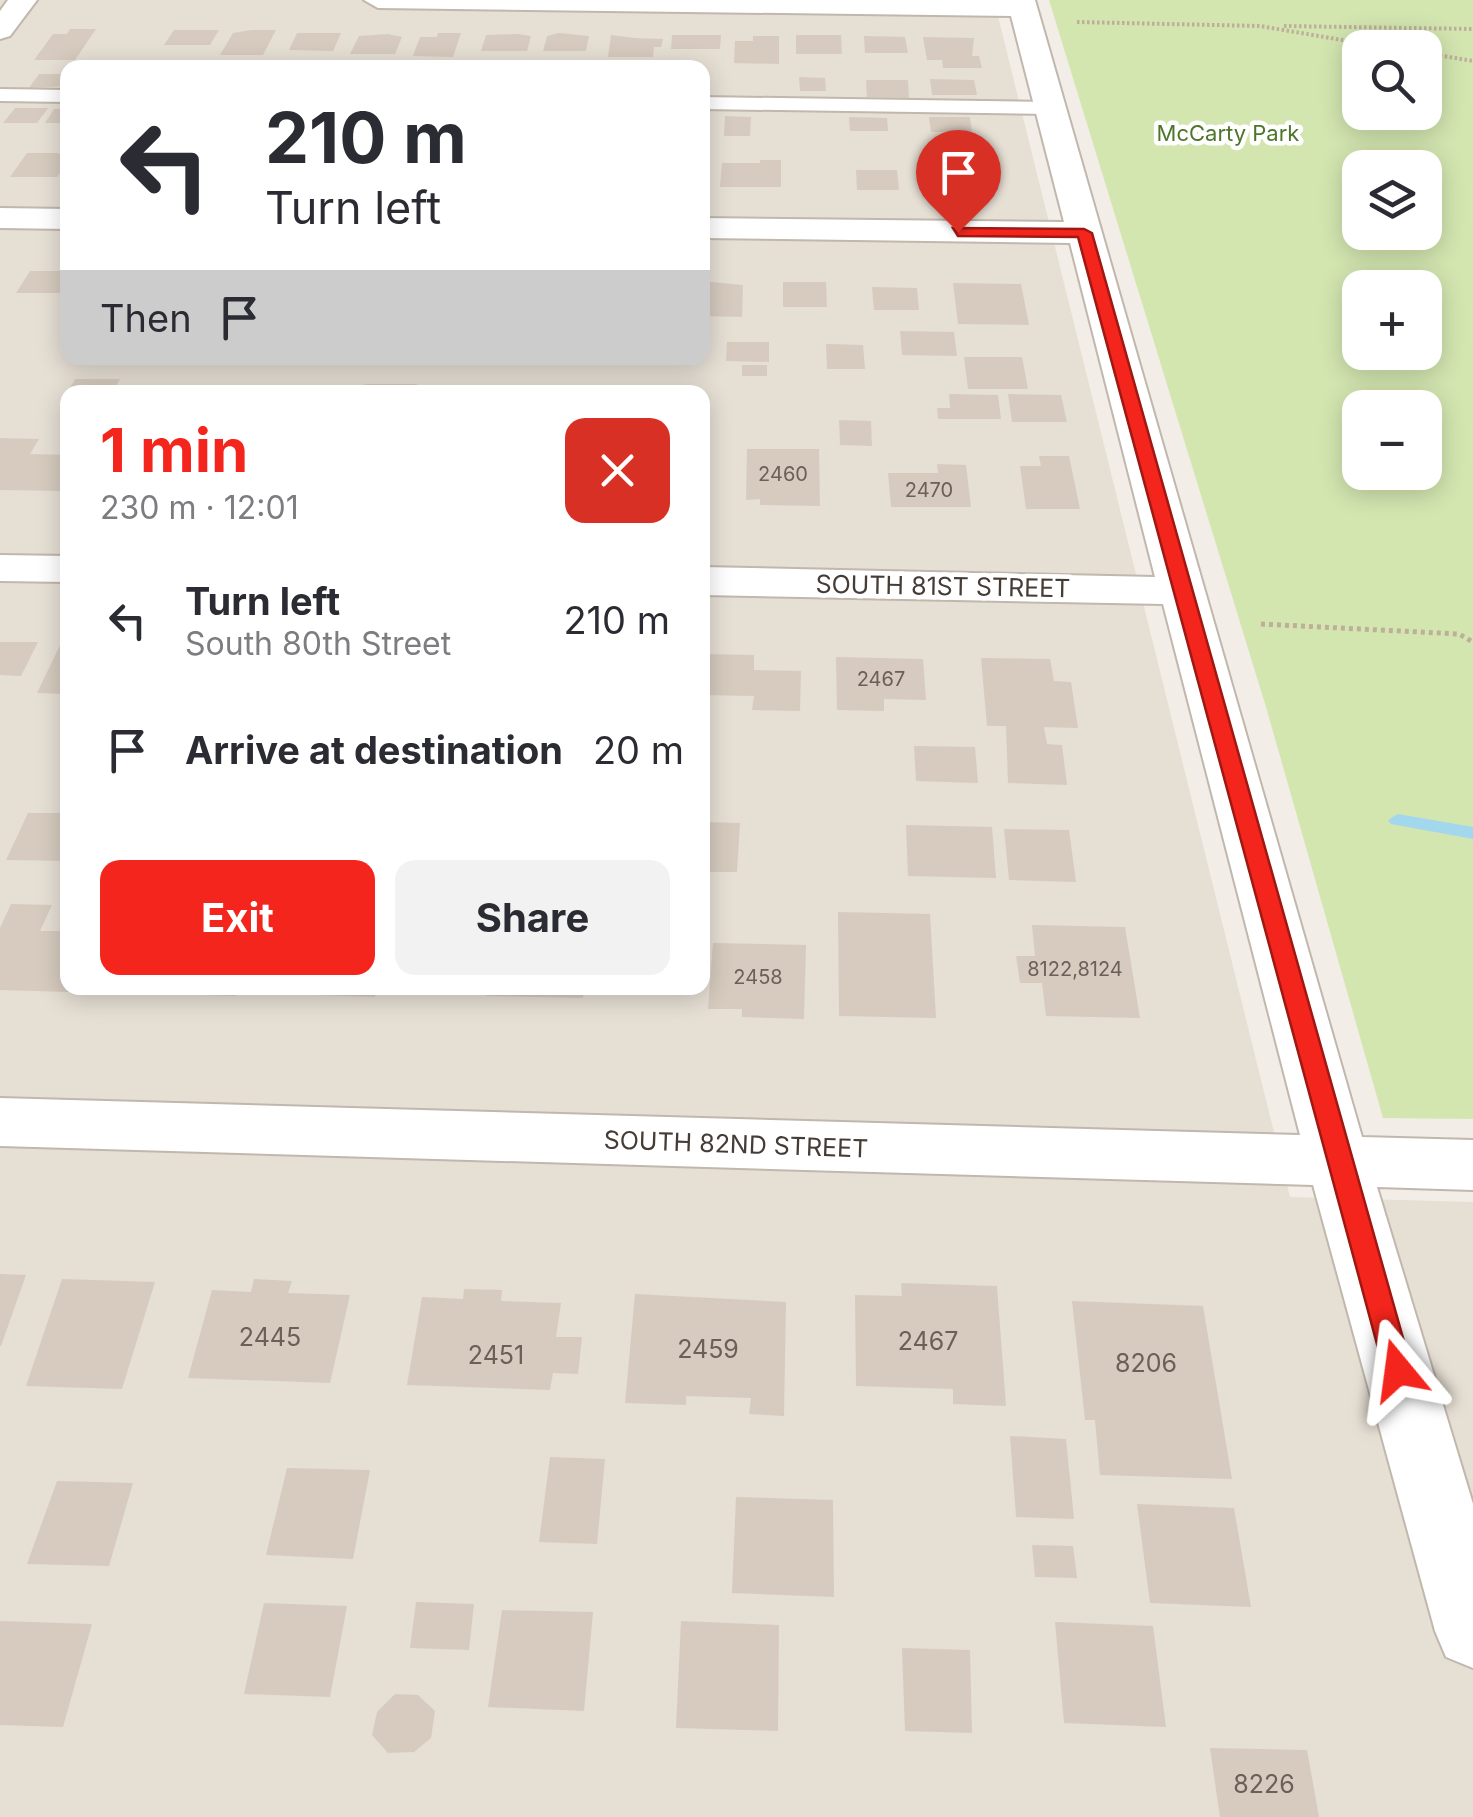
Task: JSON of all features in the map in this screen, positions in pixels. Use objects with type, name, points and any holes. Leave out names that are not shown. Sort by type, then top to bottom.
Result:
[{"type":"street","points":[[0,30],[24,0]]},
{"type":"street","points":[[378,0],[1022,4],[1338,1162],[1473,1631]]},
{"type":"street","points":[[0,218],[60,219]]},
{"type":"street","points":[[710,228],[1084,233]]},
{"type":"street","points":[[0,568],[60,569]]},
{"type":"street","name":"SOUTH 81ST STREET","points":[[710,581],[1184,591]]},
{"type":"street","name":"SOUTH 82ND STREET","points":[[0,1122],[1473,1166]]},
{"type":"lane","points":[[0,95],[60,96]]},
{"type":"lane","points":[[710,104],[1050,108]]},
{"type":"path","points":[[1072,22],[1473,29]]},
{"type":"path","points":[[1260,26],[1342,40]]},
{"type":"path","points":[[1442,57],[1473,62]]},
{"type":"path","points":[[1260,624],[1473,633]]},
{"type":"path","points":[[1458,634],[1473,642]]},
{"type":"shaded area","points":[[0,0],[994,0],[1290,1197],[1473,1202],[1473,1817],[0,1817]]},
{"type":"green space","name":"McCarty Park","points":[[1049,0],[1473,0],[1473,1119],[1383,1118],[1266,707]]},
{"type":"building","points":[[70,29],[96,29],[75,60],[34,60],[53,34],[67,34]]},
{"type":"building","points":[[174,30],[219,30],[210,45],[164,45]]},
{"type":"building","points":[[276,30],[263,55],[220,55],[233,33]]},
{"type":"building","points":[[297,33],[341,33],[333,51],[289,50]]},
{"type":"building","points":[[438,33],[461,33],[453,57],[413,56],[420,37],[437,37]]},
{"type":"building","points":[[486,35],[531,36],[527,51],[481,51]]},
{"type":"building","points":[[611,35],[663,39],[661,47],[654,47],[653,57],[608,57]]},
{"type":"building","points":[[672,35],[721,35],[720,49],[671,49]]},
{"type":"building","points":[[796,35],[841,35],[842,54],[796,54]]},
{"type":"building","points":[[359,36],[402,37],[395,54],[350,54]]},
{"type":"building","points":[[547,36],[589,36],[586,51],[543,51]]},
{"type":"building","points":[[753,36],[779,36],[779,64],[734,63],[735,41],[753,41]]},
{"type":"building","points":[[864,36],[905,37],[908,53],[865,53]]},
{"type":"building","points":[[923,37],[974,38],[972,56],[979,56],[982,68],[943,68],[942,60],[927,60]]},
{"type":"building","points":[[39,74],[60,74],[60,86],[29,88]]},
{"type":"building","points":[[799,77],[825,78],[826,91],[800,91]]},
{"type":"building","points":[[930,79],[974,80],[977,95],[932,95]]},
{"type":"building","points":[[866,80],[908,80],[909,98],[867,97]]},
{"type":"building","points":[[15,108],[48,108],[37,123],[3,123]]},
{"type":"building","points":[[54,109],[60,109],[60,123],[45,123]]},
{"type":"building","points":[[725,116],[751,117],[750,136],[724,136]]},
{"type":"building","points":[[849,117],[887,118],[888,131],[850,131]]},
{"type":"building","points":[[929,117],[970,117],[972,132],[931,132]]},
{"type":"building","points":[[27,153],[60,154],[57,177],[10,177]]},
{"type":"building","points":[[781,160],[781,187],[720,187],[722,163]]},
{"type":"building","points":[[936,161],[993,161],[998,190],[940,189]]},
{"type":"building","points":[[856,170],[897,170],[899,190],[857,190]]},
{"type":"building","points":[[30,271],[60,271],[60,293],[16,293]]},
{"type":"building","points":[[710,282],[743,285],[742,317],[710,316]]},
{"type":"building","points":[[783,282],[826,282],[827,307],[783,307]]},
{"type":"building","points":[[953,283],[1021,284],[1029,325],[958,324]]},
{"type":"building","points":[[872,287],[917,288],[919,310],[874,310]]},
{"type":"building","points":[[900,331],[954,332],[957,356],[902,355]]},
{"type":"building","points":[[727,342],[769,342],[769,362],[726,361]]},
{"type":"building","points":[[826,344],[863,345],[865,369],[827,369]]},
{"type":"building","points":[[964,357],[1022,357],[1028,389],[968,389]]},
{"type":"building","points":[[742,365],[767,365],[767,376],[742,376]]},
{"type":"building","points":[[75,379],[120,379],[117,385],[72,385]]},
{"type":"building","points":[[949,394],[998,395],[1001,419],[938,419],[937,408],[950,408]]},
{"type":"building","points":[[1008,394],[1061,395],[1067,422],[1012,422]]},
{"type":"building","points":[[839,420],[871,421],[872,446],[840,445]]},
{"type":"building","points":[[0,438],[39,439],[30,454],[60,455],[60,491],[0,490]]},
{"type":"building","points":[[747,449],[819,449],[820,506],[760,505],[760,499],[746,500]]},
{"type":"building","points":[[1039,456],[1069,456],[1080,509],[1026,509],[1020,466],[1041,466]]},
{"type":"building","points":[[937,464],[966,465],[971,507],[891,507],[888,473],[938,473]]},
{"type":"building","points":[[0,642],[38,642],[21,676],[0,675]]},
{"type":"building","points":[[60,645],[60,694],[37,693]]},
{"type":"building","points":[[710,654],[754,655],[754,670],[801,671],[800,711],[752,710],[754,696],[710,695]]},
{"type":"building","points":[[836,657],[923,659],[926,700],[884,699],[884,711],[837,710]]},
{"type":"building","points":[[981,658],[1050,659],[1054,681],[1071,682],[1078,728],[1044,727],[1047,744],[1062,745],[1067,785],[1008,783],[1006,726],[987,726]]},
{"type":"building","points":[[914,746],[975,747],[978,783],[916,781]]},
{"type":"building","points":[[28,813],[60,813],[60,861],[6,860]]},
{"type":"building","points":[[710,822],[740,823],[737,872],[710,872]]},
{"type":"building","points":[[906,825],[992,827],[996,878],[908,876]]},
{"type":"building","points":[[1004,829],[1069,830],[1076,882],[1009,880]]},
{"type":"building","points":[[11,904],[52,905],[40,931],[60,931],[60,992],[0,990],[0,928]]},
{"type":"building","points":[[838,912],[930,914],[936,1018],[839,1016]]},
{"type":"building","points":[[1032,925],[1125,927],[1140,1018],[1046,1016],[1042,983],[1020,983],[1016,956],[1035,956]]},
{"type":"building","points":[[713,943],[806,945],[804,1019],[742,1017],[742,1009],[708,1009]]},
{"type":"building","points":[[486,995],[583,995],[583,998]]},
{"type":"building","points":[[0,1274],[26,1275],[1,1346],[0,1346]]},
{"type":"building","points":[[62,1279],[155,1282],[122,1389],[26,1386]]},
{"type":"building","points":[[254,1279],[292,1281],[288,1293],[350,1295],[330,1383],[188,1378],[212,1290],[251,1292]]},
{"type":"building","points":[[901,1283],[997,1286],[1006,1406],[953,1404],[953,1389],[856,1386],[855,1295],[902,1296]]},
{"type":"building","points":[[464,1289],[502,1290],[501,1301],[561,1303],[556,1337],[582,1337],[578,1374],[553,1373],[550,1390],[407,1385],[422,1297],[463,1299]]},
{"type":"building","points":[[635,1294],[786,1302],[784,1416],[749,1414],[751,1398],[686,1396],[686,1405],[625,1403]]},
{"type":"building","points":[[1072,1301],[1203,1306],[1232,1479],[1100,1475],[1095,1420],[1085,1420]]},
{"type":"building","points":[[1010,1436],[1066,1439],[1074,1519],[1016,1517]]},
{"type":"building","points":[[550,1457],[605,1459],[597,1544],[539,1542]]},
{"type":"building","points":[[287,1468],[370,1470],[353,1559],[266,1555]]},
{"type":"building","points":[[57,1481],[133,1483],[109,1566],[27,1564]]},
{"type":"building","points":[[736,1497],[833,1500],[834,1597],[732,1593]]},
{"type":"building","points":[[1137,1504],[1234,1508],[1251,1607],[1150,1603]]},
{"type":"building","points":[[1032,1545],[1073,1546],[1077,1578],[1035,1577]]},
{"type":"building","points":[[416,1602],[474,1604],[469,1650],[410,1648]]},
{"type":"building","points":[[264,1603],[347,1606],[330,1697],[244,1694]]},
{"type":"building","points":[[502,1610],[593,1612],[584,1711],[488,1707]]},
{"type":"building","points":[[0,1621],[92,1624],[63,1727],[0,1725]]},
{"type":"building","points":[[681,1621],[779,1625],[778,1731],[676,1728]]},
{"type":"building","points":[[1055,1622],[1153,1626],[1166,1727],[1064,1723]]},
{"type":"building","points":[[902,1648],[970,1650],[972,1733],[905,1731]]},
{"type":"building","points":[[395,1694],[418,1695],[435,1711],[431,1738],[414,1752],[388,1753],[372,1735],[377,1712]]},
{"type":"building","points":[[1210,1748],[1307,1750],[1319,1817],[1220,1817]]},
{"type":"waterway","points":[[1398,820],[1473,833]]},
{"type":"route","points":[[958,232],[1084,233],[1398,1370]]}]
